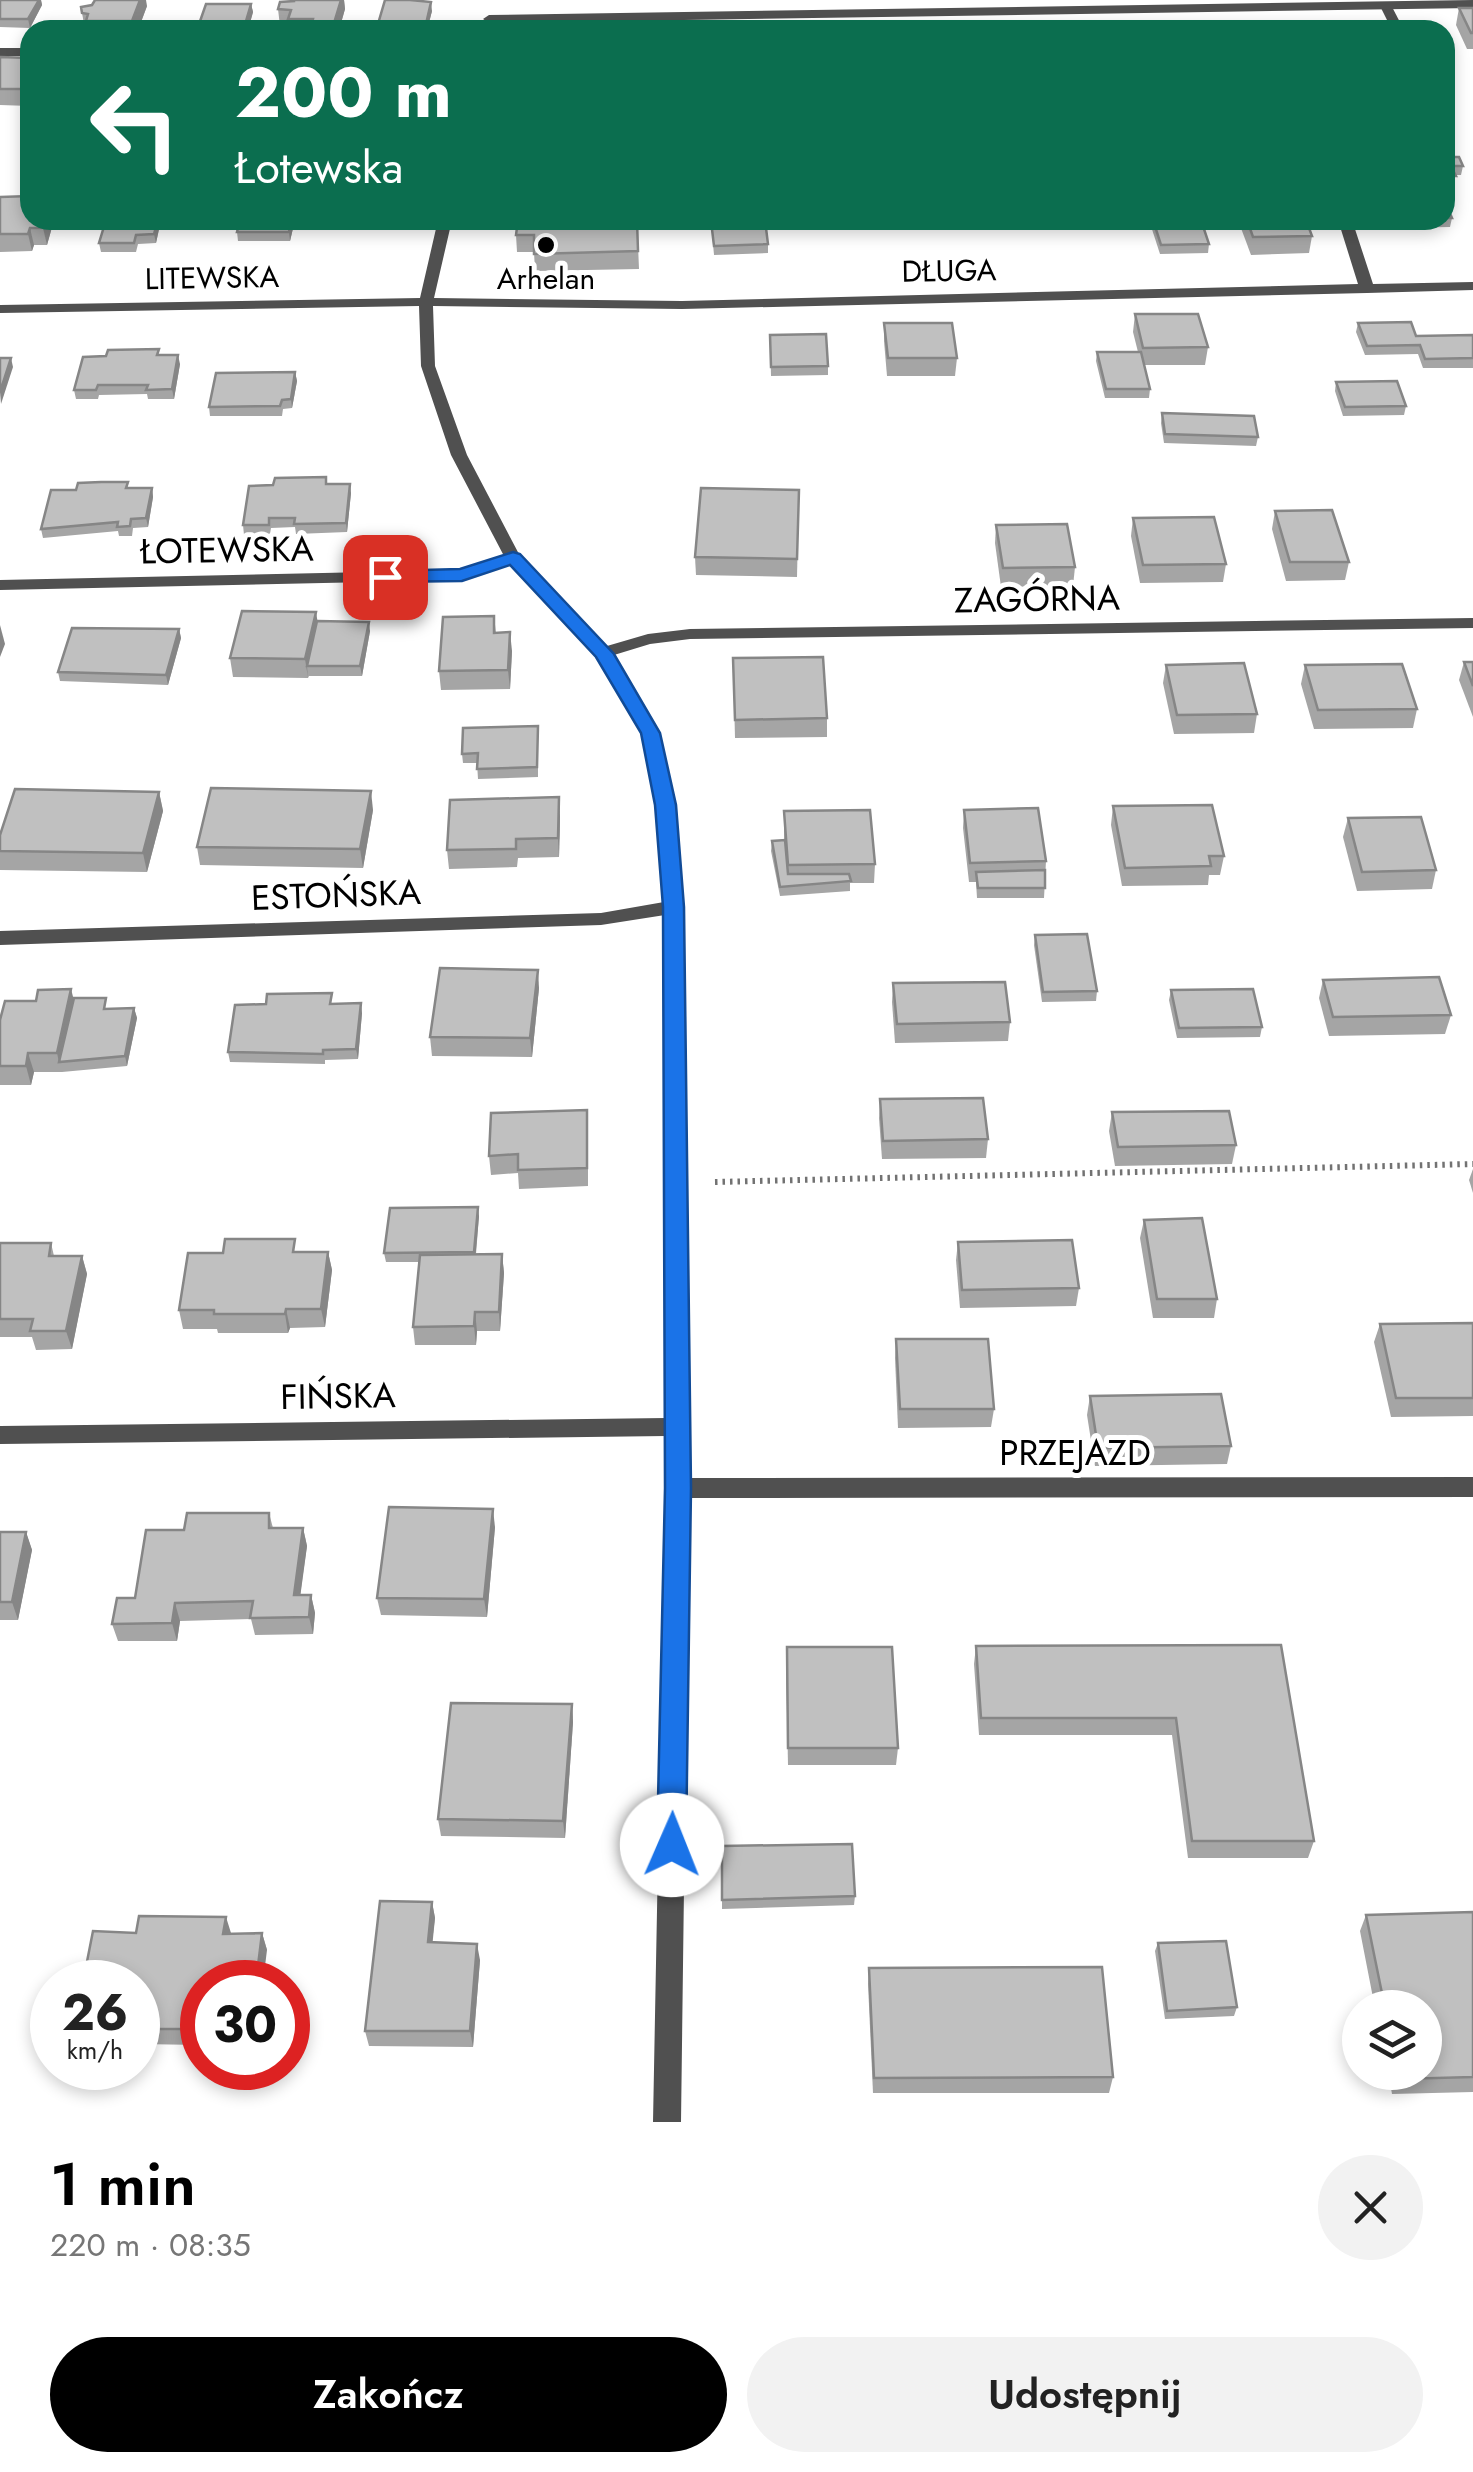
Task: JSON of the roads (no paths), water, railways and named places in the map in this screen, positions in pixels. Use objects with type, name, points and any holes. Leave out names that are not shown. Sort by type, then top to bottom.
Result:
[{"type":"street","points":[[594,20],[965,6],[1473,4]]},
{"type":"street","points":[[1386,6],[1393,20]]},
{"type":"street","points":[[443,230],[426,302],[428,366],[460,454],[513,558],[604,654],[650,733],[666,805],[674,907],[678,1488],[667,2122]]},
{"type":"street","points":[[1348,230],[1367,288]]},
{"type":"street","name":"DŁUGA","points":[[426,302],[682,305],[1473,286]]},
{"type":"street","name":"LITEWSKA","points":[[0,308],[426,302]]},
{"type":"street","name":"ŁOTEWSKA","points":[[0,585],[462,575],[513,558]]},
{"type":"street","name":"ZAGÓRNA","points":[[604,654],[648,639],[690,634],[1473,623]]},
{"type":"street","name":"ESTOŃSKA","points":[[0,938],[601,920],[674,907]]},
{"type":"street","name":"FIŃSKA","points":[[0,1435],[676,1427]]},
{"type":"street","name":"PRZEJAZD","points":[[678,1488],[1473,1487]]},
{"type":"place","name":"Arhelan","points":[[546,245]]}]
